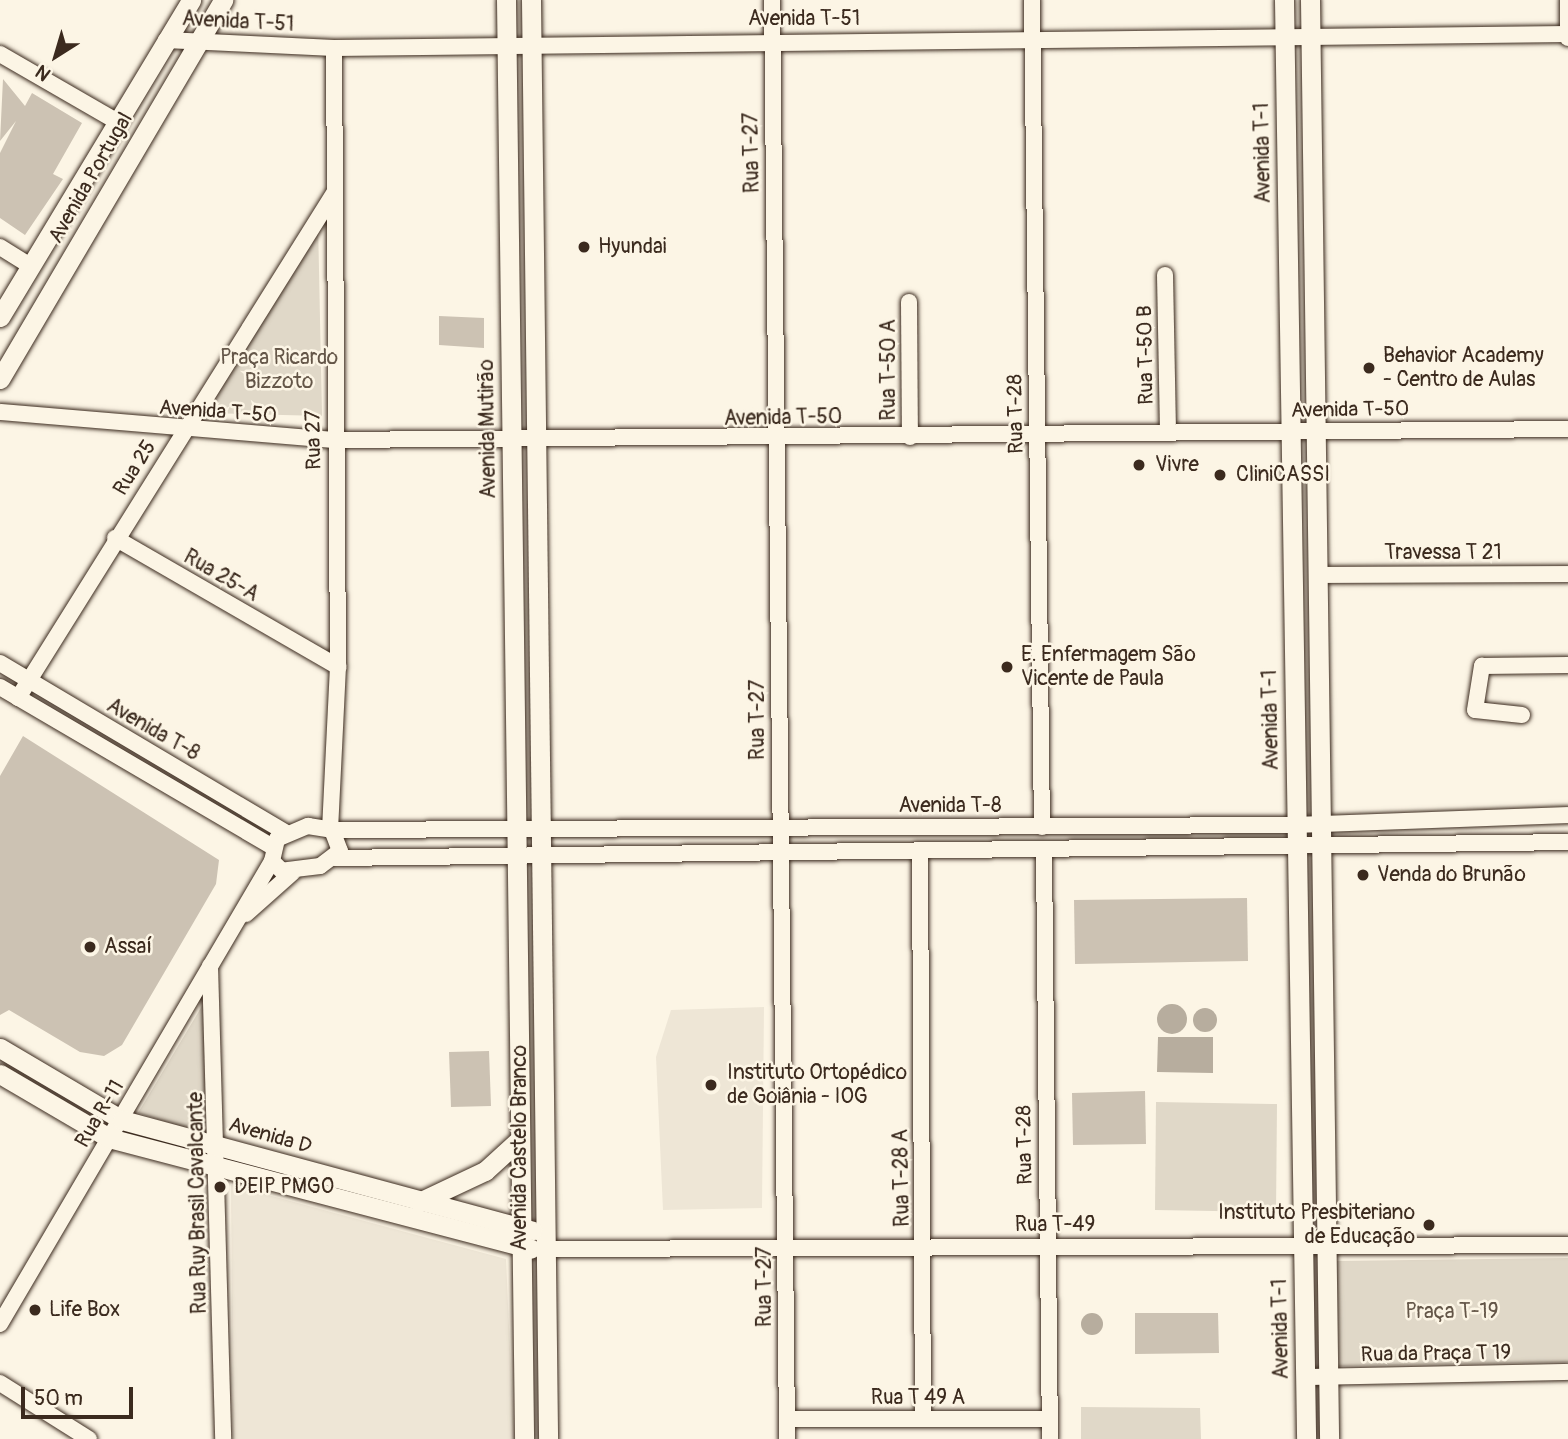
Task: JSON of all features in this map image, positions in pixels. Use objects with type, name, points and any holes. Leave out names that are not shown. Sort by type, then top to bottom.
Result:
[{"type":"main road","name":"Avenida Portugal","points":[[0,317],[191,0]]},
{"type":"main road","name":"Avenida Portugal","points":[[0,379],[223,0]]},
{"type":"main road","name":"Avenida Mutirão","points":[[506,0],[516,858]]},
{"type":"main road","points":[[531,0],[540,857]]},
{"type":"main road","name":"Avenida T-1","points":[[1284,0],[1288,432],[1306,1439]]},
{"type":"main road","points":[[1310,0],[1315,432],[1324,847],[1329,1439]]},
{"type":"main road","name":"Avenida Castelo Branco","points":[[540,857],[543,1242],[548,1439]]},
{"type":"main road","name":"Avenida Castelo Branco","points":[[516,858],[524,1439]]},
{"type":"main road","name":"Avenida D","points":[[0,1048],[122,1120],[419,1202],[521,1239]]},
{"type":"main road","name":"Avenida D","points":[[0,1074],[109,1138],[219,1171],[543,1242]]},
{"type":"main road","points":[[419,1202],[485,1171],[519,1140]]},
{"type":"street","name":"Rua T-27","points":[[772,0],[787,1439]]},
{"type":"street","name":"Rua T-28","points":[[1032,0],[1042,827]]},
{"type":"street","points":[[1568,0],[1568,36]]},
{"type":"street","name":"Avenida T-51","points":[[166,40],[334,48],[506,42],[1568,36]]},
{"type":"street","name":"Rua 27","points":[[334,48],[338,667],[331,830],[341,843],[334,858]]},
{"type":"street","points":[[0,54],[118,122]]},
{"type":"street","name":"Rua 25","points":[[18,698],[115,538],[335,191]]},
{"type":"street","points":[[0,247],[31,266]]},
{"type":"street","name":"Rua T-50 B","points":[[1165,275],[1168,433]]},
{"type":"street","name":"Rua T-50 A","points":[[909,302],[910,437]]},
{"type":"street","name":"Avenida T-50","points":[[0,412],[182,432],[335,440],[777,440],[1568,429]]},
{"type":"street","name":"Rua 25-A","points":[[115,538],[338,667]]},
{"type":"street","name":"Travessa T 21","points":[[1318,575],[1568,573]]},
{"type":"street","points":[[306,649],[337,643]]},
{"type":"street","name":"Avenida T-8","points":[[0,663],[285,832]]},
{"type":"street","points":[[1522,715],[1475,710],[1482,666],[1568,665]]},
{"type":"street","name":"Avenida T-8","points":[[0,687],[273,854],[292,873]]},
{"type":"street","points":[[285,832],[308,826],[332,790]]},
{"type":"street","name":"Avenida T-8","points":[[308,826],[331,830],[540,830],[1296,825],[1568,816]]},
{"type":"street","name":"Rua R-11","points":[[0,1324],[122,1120],[285,832]]},
{"type":"street","points":[[292,873],[334,858],[920,853],[1568,842]]},
{"type":"street","name":"Rua T-28","points":[[1044,851],[1050,1439]]},
{"type":"street","name":"Rua T-28 A","points":[[920,853],[923,1419]]},
{"type":"street","name":"Rua R-11","points":[[234,925],[292,873]]},
{"type":"street","name":"Rua Ruy Brasil Cavalcante","points":[[211,966],[219,1145],[223,1439]]},
{"type":"street","name":"Rua T-49","points":[[543,1242],[786,1248],[1568,1245]]},
{"type":"street","name":"Rua da Praça T 19","points":[[1305,1377],[1568,1372]]},
{"type":"street","points":[[0,1383],[89,1439]]},
{"type":"street","name":"Rua T 49 A","points":[[787,1419],[1050,1419]]},
{"type":"shaded area","points":[[1172,1004],[1183,1008],[1187,1019],[1183,1030],[1172,1034],[1161,1030],[1157,1019],[1161,1008]]},
{"type":"shaded area","name":"Instituto Ortopédico de Goiânia - IOG","points":[[764,1007],[762,1208],[663,1210],[656,1057],[671,1010]]},
{"type":"shaded area","points":[[1205,1008],[1213,1012],[1217,1020],[1213,1028],[1205,1032],[1197,1028],[1193,1020],[1197,1012]]},
{"type":"shaded area","points":[[1158,1037],[1213,1037],[1213,1073],[1157,1072]]},
{"type":"shaded area","points":[[231,1185],[506,1259],[514,1439],[233,1439]]},
{"type":"shaded area","points":[[1088,1313],[1096,1313],[1103,1320],[1103,1328],[1096,1335],[1088,1335],[1081,1328],[1081,1320]]},
{"type":"green space","name":"Praça Ricardo Bizzoto","points":[[318,221],[322,416],[205,413]]},
{"type":"green space","points":[[205,1001],[214,1137],[138,1113]]},
{"type":"green space","points":[[1156,1102],[1277,1104],[1276,1212],[1155,1210]]},
{"type":"green space","name":"Praça T-19","points":[[1568,1258],[1568,1362],[1339,1366],[1337,1261]]},
{"type":"green space","points":[[1081,1407],[1200,1408],[1201,1439],[1081,1439]]},
{"type":"building","points":[[3,79],[25,106],[32,93],[82,123],[53,174],[63,179],[25,235],[0,218],[0,153],[16,121],[0,141]]},
{"type":"building","points":[[439,316],[484,318],[484,348],[439,345]]},
{"type":"building","name":"Assaí","points":[[23,736],[219,860],[216,884],[122,1045],[104,1056],[80,1052],[9,1010],[0,1015],[0,776]]},
{"type":"building","points":[[1247,898],[1248,961],[1075,964],[1074,900]]},
{"type":"building","points":[[489,1051],[491,1106],[451,1107],[449,1052]]},
{"type":"building","points":[[1145,1091],[1146,1144],[1073,1145],[1072,1093]]},
{"type":"building","points":[[1135,1313],[1218,1313],[1219,1353],[1135,1354]]},
{"type":"place","name":"Hyundai","points":[[584,247]]},
{"type":"place","name":"Behavior Academy - Centro de Aulas","points":[[1369,368]]},
{"type":"place","name":"Vivre","points":[[1139,465]]},
{"type":"place","name":"CliniCASSI","points":[[1220,475]]},
{"type":"place","name":"E. Enfermagem São Vicente de Paula","points":[[1007,667]]},
{"type":"place","name":"Venda do Brunão","points":[[1363,875]]},
{"type":"place","name":"Assaí","points":[[90,947]]},
{"type":"place","name":"Instituto Ortopédico de Goiânia - IOG","points":[[711,1085]]},
{"type":"place","name":"DEIP PMGO","points":[[220,1187]]},
{"type":"place","name":"Instituto Presbiteriano de Educação","points":[[1429,1225]]},
{"type":"place","name":"Life Box","points":[[35,1310]]}]
